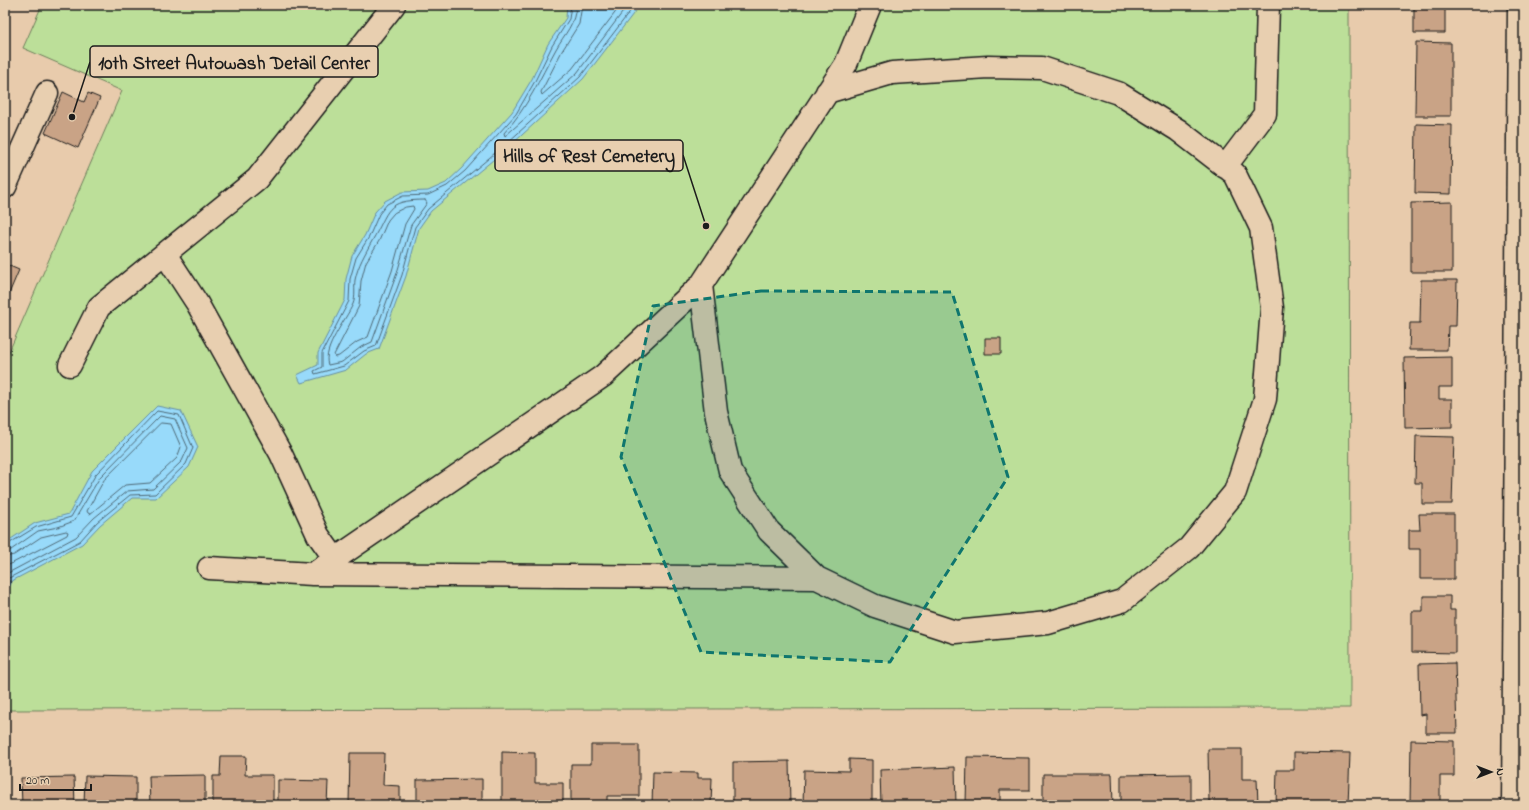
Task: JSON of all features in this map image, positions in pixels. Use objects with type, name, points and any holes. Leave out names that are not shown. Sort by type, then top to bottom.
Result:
[{"type":"street","points":[[70,365],[99,306],[257,179],[394,5]]},
{"type":"street","points":[[313,574],[603,376],[701,285],[846,64],[870,5]]},
{"type":"street","points":[[1225,167],[1265,114],[1268,5]]},
{"type":"street","points":[[1513,805],[1519,5]]},
{"type":"street","points":[[701,285],[716,412],[730,471],[769,531],[817,578],[875,606],[955,632],[1048,623],[1122,602],[1189,548],[1235,492],[1265,399],[1272,308],[1261,228],[1235,174],[1178,130],[1118,93],[1042,68],[988,67],[892,73],[827,92]]},
{"type":"street","points":[[5,188],[12,153],[47,93]]},
{"type":"street","points":[[165,254],[197,303],[281,454],[318,535],[335,559]]},
{"type":"street","points":[[209,568],[313,574],[817,578]]},
{"type":"highlighted area","points":[[761,291],[952,292],[1008,477],[890,662],[701,652],[621,457],[653,306]]},
{"type":"green space","points":[[42,5],[1349,5],[1350,708],[5,710],[5,361],[122,91],[23,48]]},
{"type":"water","points":[[567,5],[640,5],[583,79],[510,146],[431,211],[419,228],[406,276],[379,349],[366,354],[346,370],[301,383],[297,375],[318,365],[318,353],[345,300],[346,279],[352,256],[365,235],[375,212],[385,201],[402,192],[428,191],[446,183],[462,168],[512,112],[532,79],[548,44],[566,18]]},
{"type":"water","points":[[157,406],[181,411],[198,447],[189,467],[156,498],[132,498],[100,525],[82,544],[8,583],[5,578],[5,543],[35,523],[69,514],[92,471]]},
{"type":"building","points":[[1414,5],[1445,5],[1445,33],[1414,33]]},
{"type":"building","points":[[1416,42],[1451,43],[1451,116],[1415,116]]},
{"type":"building","points":[[63,92],[84,102],[88,93],[100,98],[78,148],[45,133]]},
{"type":"building","points":[[1416,124],[1452,125],[1451,194],[1415,193]]},
{"type":"building","points":[[1452,202],[1452,272],[1411,272],[1411,203]]},
{"type":"building","points":[[5,264],[19,270],[5,303]]},
{"type":"building","points":[[1421,280],[1457,280],[1456,326],[1448,326],[1447,350],[1409,350],[1410,323],[1420,323]]},
{"type":"building","points":[[985,338],[1001,338],[1001,354],[985,354]]},
{"type":"building","points":[[1452,357],[1452,387],[1439,387],[1439,399],[1452,399],[1452,427],[1405,428],[1404,358]]},
{"type":"building","points":[[1416,436],[1454,437],[1452,504],[1422,504],[1422,483],[1415,483]]},
{"type":"building","points":[[1419,514],[1454,514],[1454,579],[1420,579],[1420,549],[1409,549],[1409,530],[1420,530]]},
{"type":"building","points":[[1423,596],[1450,596],[1450,610],[1455,610],[1455,653],[1412,652],[1412,611],[1423,611]]},
{"type":"building","points":[[1455,663],[1457,733],[1426,733],[1426,714],[1420,715],[1419,664]]},
{"type":"building","points":[[1411,740],[1454,741],[1454,776],[1440,776],[1440,805],[1410,805]]},
{"type":"building","points":[[591,745],[639,745],[639,796],[607,796],[607,805],[571,805],[571,764],[591,764]]},
{"type":"building","points":[[1208,749],[1242,749],[1242,779],[1257,779],[1258,805],[1228,805],[1228,802],[1209,802]]},
{"type":"building","points":[[502,752],[535,753],[535,783],[563,783],[563,805],[502,805]]},
{"type":"building","points":[[1294,752],[1350,753],[1348,805],[1276,805],[1277,770],[1294,770]]},
{"type":"building","points":[[350,753],[384,753],[383,785],[400,786],[400,805],[349,805]]},
{"type":"building","points":[[221,756],[246,756],[245,775],[273,775],[273,805],[213,805],[213,776],[220,776]]},
{"type":"building","points":[[967,757],[1030,758],[1030,790],[1000,790],[1000,805],[966,805]]},
{"type":"building","points":[[849,759],[872,760],[872,805],[803,805],[804,770],[849,771]]},
{"type":"building","points":[[789,761],[790,805],[733,805],[733,762]]},
{"type":"building","points":[[955,767],[956,805],[881,805],[880,770]]},
{"type":"building","points":[[653,772],[698,773],[698,778],[712,778],[711,805],[652,805]]},
{"type":"building","points":[[1043,774],[1112,774],[1113,805],[1043,805]]},
{"type":"building","points":[[1191,774],[1191,805],[1121,805],[1121,775]]},
{"type":"building","points":[[205,775],[205,805],[150,805],[149,776]]},
{"type":"building","points":[[85,776],[136,777],[136,805],[84,805]]},
{"type":"building","points":[[74,777],[75,805],[22,805],[21,778]]},
{"type":"building","points":[[482,779],[482,805],[417,805],[417,780]]},
{"type":"building","points":[[278,780],[328,781],[327,805],[278,805]]},
{"type":"waterway","points":[[5,588],[8,583]]},
{"type":"place","name":"10th Street Autowash Detail Center","points":[[72,117]]},
{"type":"place","name":"Hills of Rest Cemetery","points":[[706,226]]}]
